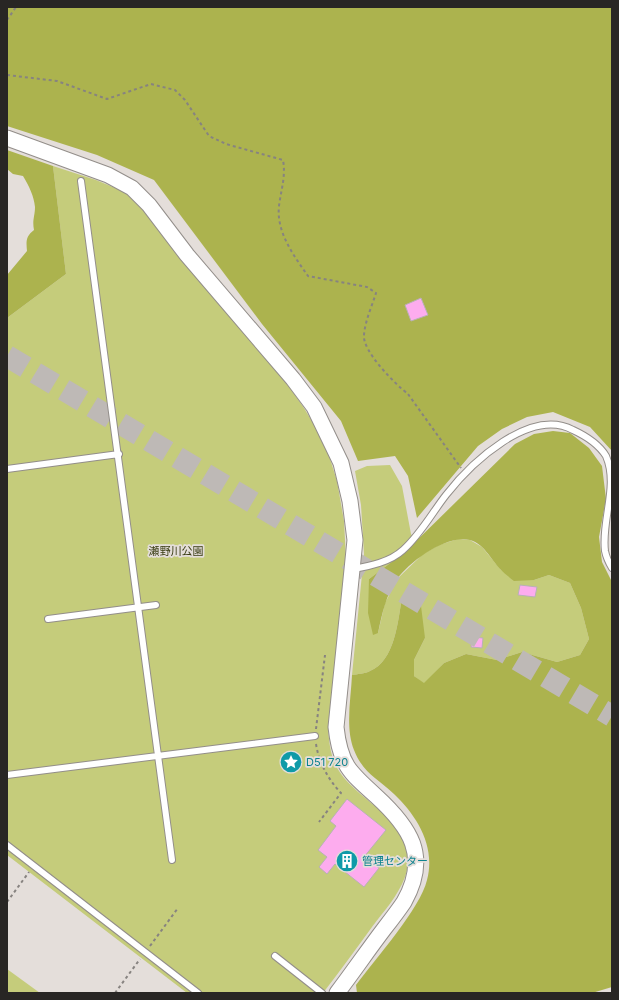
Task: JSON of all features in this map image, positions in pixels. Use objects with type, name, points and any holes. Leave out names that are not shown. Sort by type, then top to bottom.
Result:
[{"type":"street","points":[[7,138],[108,175],[132,188],[149,204],[187,255],[293,379],[314,407],[341,463],[351,509],[355,540],[336,727],[338,745],[343,761],[353,775],[392,810],[405,825],[413,843],[416,861],[413,880],[404,902],[337,993]]},
{"type":"lane","points":[[81,181],[119,454],[172,860]]},
{"type":"lane","points":[[353,569],[375,565],[402,551],[446,494],[465,474],[496,446],[520,432],[545,424],[563,424],[591,439],[606,456],[612,473],[612,497],[605,534],[605,552],[612,568]]},
{"type":"lane","points":[[7,469],[119,454]]},
{"type":"lane","points":[[48,619],[156,605]]},
{"type":"lane","points":[[7,775],[315,736]]},
{"type":"lane","points":[[7,845],[198,993]]},
{"type":"lane","points":[[275,956],[322,993]]},
{"type":"path","points":[[7,20],[16,7]]},
{"type":"path","points":[[7,75],[57,81],[107,98],[151,84],[175,90],[185,100],[209,136],[226,144],[284,160],[285,171],[279,208],[288,248],[308,276],[367,287],[376,293],[363,336],[368,349],[398,387],[408,394],[465,474]]},
{"type":"path","points":[[319,822],[341,793],[330,781],[321,764],[315,736],[325,655]]},
{"type":"path","points":[[7,902],[33,865]]},
{"type":"green space","points":[[7,7],[612,7],[612,451],[590,427],[553,412],[527,417],[502,429],[478,446],[417,518],[408,476],[395,456],[358,461],[341,421],[262,324],[154,180],[97,155],[7,126]]},
{"type":"green space","points":[[7,150],[53,166],[66,274],[7,318],[7,275],[27,251],[27,239],[29,234],[34,230],[33,223],[35,207],[31,191],[23,176],[13,174],[7,169]]},
{"type":"green space","name":"瀬野川公園","points":[[53,166],[96,180],[125,192],[151,218],[290,388],[325,443],[337,481],[344,521],[346,559],[328,727],[330,747],[336,766],[345,779],[385,815],[397,828],[405,842],[408,858],[405,877],[395,897],[323,993],[187,993],[7,855],[7,318],[66,274]]},
{"type":"green space","points":[[553,431],[570,433],[589,448],[602,466],[606,499],[599,537],[602,562],[612,582],[612,987],[592,993],[357,993],[356,985],[416,905],[423,892],[429,867],[427,844],[417,822],[394,794],[366,770],[354,750],[351,741],[349,722],[352,675],[370,671],[385,659],[394,639],[402,597],[411,591],[421,606],[425,638],[414,660],[414,676],[424,683],[444,663],[466,654],[497,660],[522,652],[557,662],[580,655],[589,639],[581,608],[570,583],[549,575],[534,580],[514,581],[500,569],[479,544],[470,540],[461,539],[440,545],[430,550],[411,564],[393,585],[387,598],[378,633],[373,635],[368,613],[369,579],[405,552],[515,444],[534,434]]},
{"type":"green space","points":[[390,465],[402,486],[411,534],[416,543],[369,579],[378,633],[385,603],[398,578],[423,554],[439,545],[458,539],[470,540],[482,547],[501,570],[534,580],[549,575],[570,583],[581,608],[589,639],[580,655],[557,662],[522,652],[497,660],[466,654],[444,663],[424,684],[414,676],[414,660],[425,638],[402,597],[394,639],[385,659],[370,671],[352,675],[364,554],[361,505],[355,471],[367,466]]},
{"type":"green space","points":[[7,969],[40,993],[7,993]]},
{"type":"building","points":[[421,298],[428,315],[411,321],[405,305]]},
{"type":"building","points":[[520,585],[537,587],[535,597],[518,595]]},
{"type":"building","points":[[472,637],[483,638],[482,648],[471,647]]},
{"type":"building","points":[[347,799],[386,830],[364,857],[379,868],[364,887],[335,864],[327,874],[319,867],[327,857],[318,850],[336,826],[330,821]]},
{"type":"tunnel","points":[[7,356],[612,716]]},
{"type":"place","name":"D51 720","points":[[291,762]]},
{"type":"place","name":"管理センター","points":[[347,861]]}]
